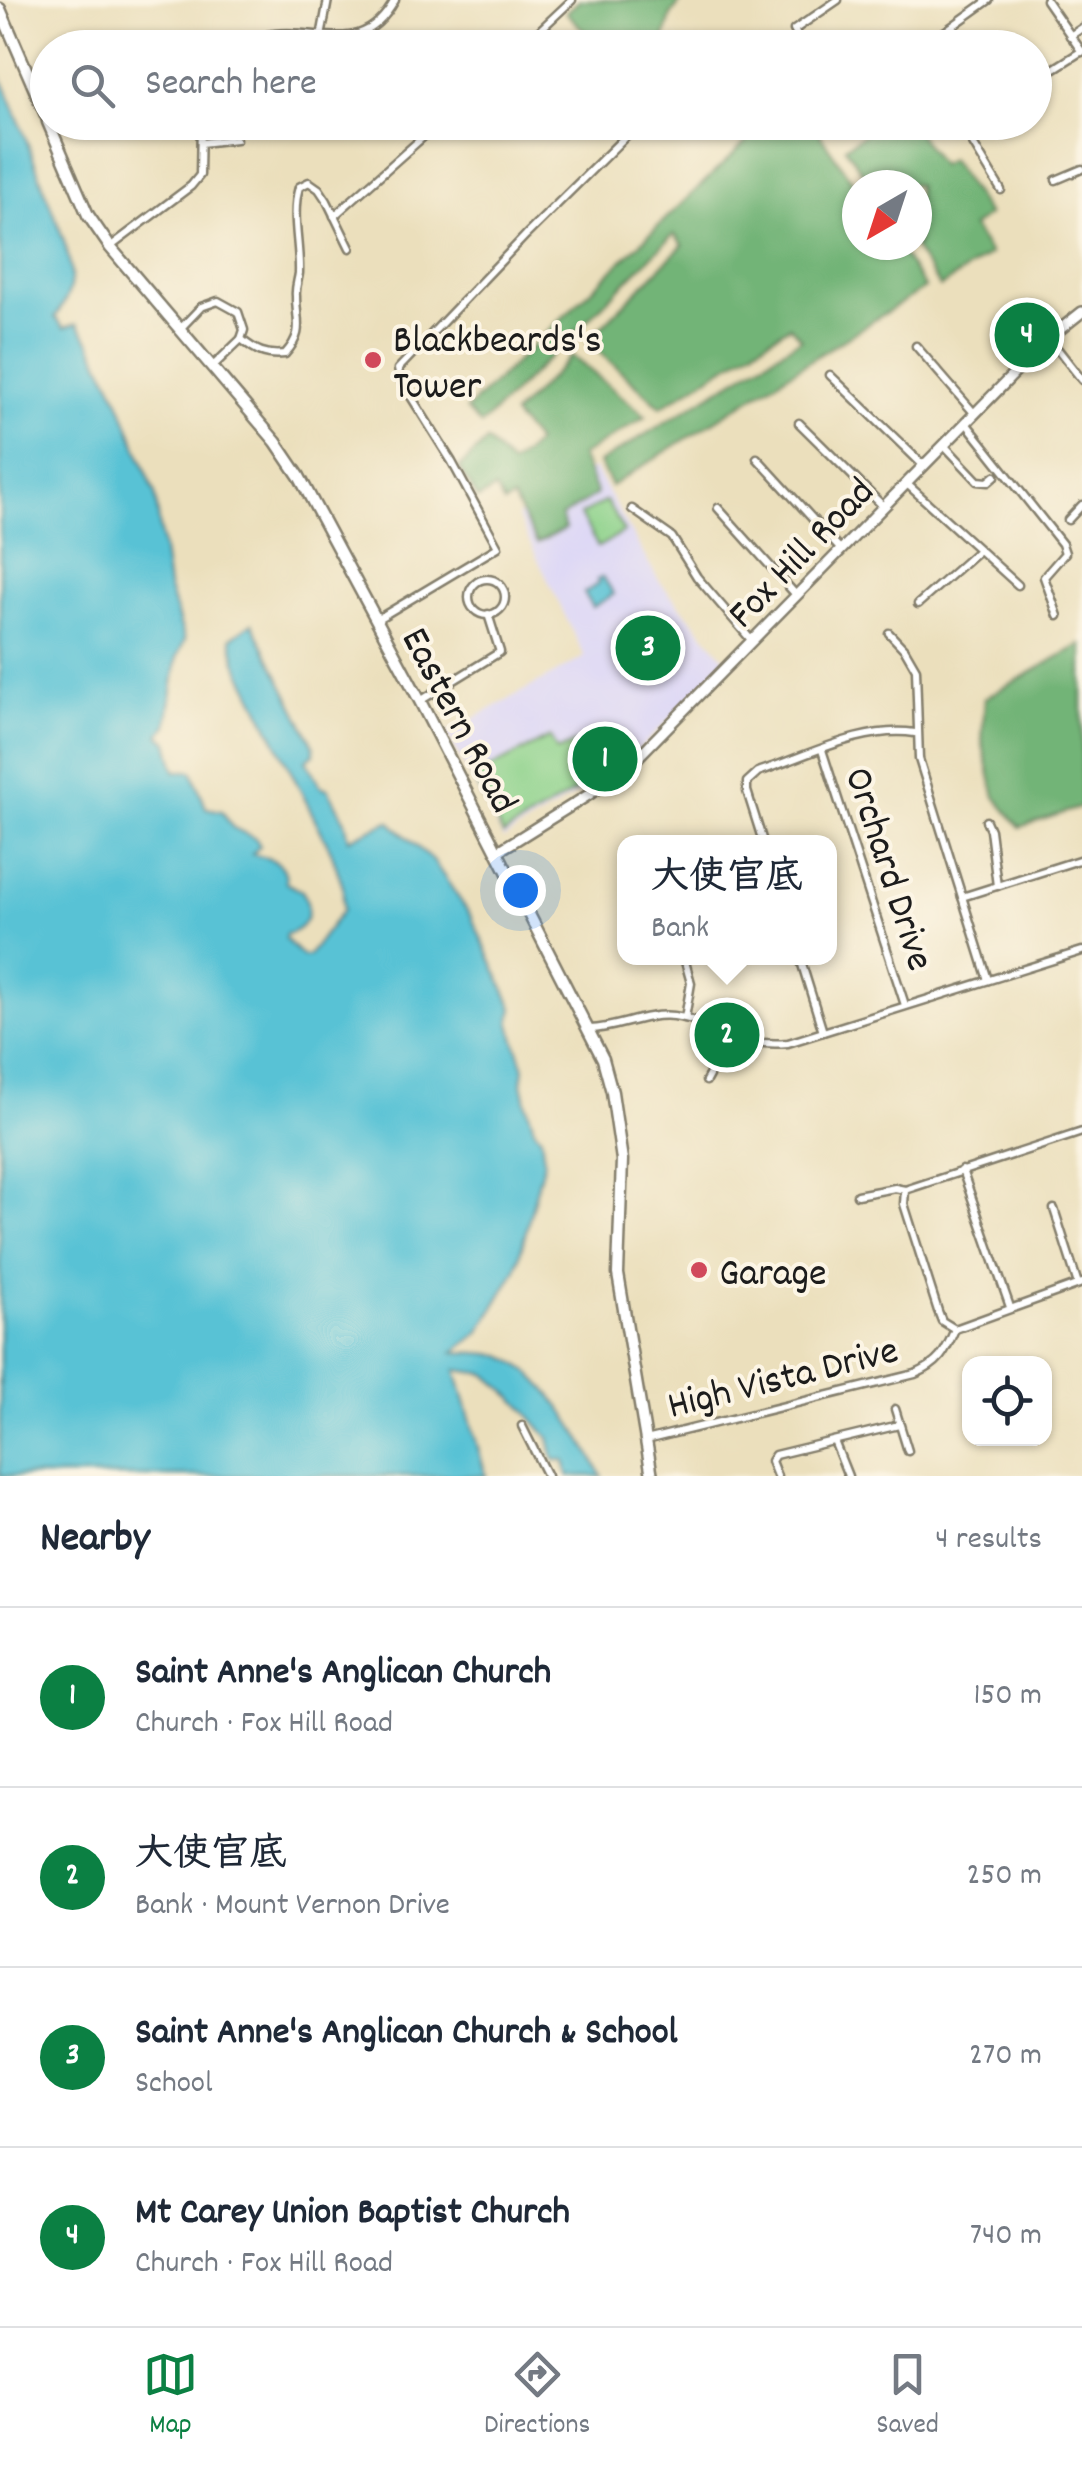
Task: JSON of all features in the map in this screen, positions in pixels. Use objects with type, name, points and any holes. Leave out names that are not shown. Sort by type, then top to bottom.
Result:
[{"type":"highway","name":"Eastern Road","points":[[0,8],[30,79]]},
{"type":"highway","name":"Eastern Road","points":[[56,140],[88,215],[110,247],[276,442],[299,476],[420,700],[598,1046],[612,1092],[620,1142],[618,1274],[652,1476]]},
{"type":"main road","name":"Fox Hill Road","points":[[497,852],[619,774],[1050,338],[1082,312]]},
{"type":"street","points":[[323,30],[328,0]]},
{"type":"street","points":[[367,30],[395,0]]},
{"type":"street","points":[[540,30],[572,0]]},
{"type":"street","points":[[794,30],[838,0]]},
{"type":"street","points":[[947,30],[988,0]]},
{"type":"street","points":[[1046,0],[1082,51],[1052,70]]},
{"type":"street","points":[[1070,36],[1082,28]]},
{"type":"street","points":[[110,247],[192,186],[200,175],[201,142],[224,140]]},
{"type":"street","points":[[334,216],[420,140]]},
{"type":"street","points":[[376,620],[495,550],[497,542],[400,380],[398,369],[622,140]]},
{"type":"street","points":[[972,140],[1001,190]]},
{"type":"street","points":[[1056,180],[1082,168]]},
{"type":"street","points":[[242,339],[259,353],[272,355],[285,354],[295,343],[299,328],[296,201],[300,187],[309,182],[319,189],[350,248]]},
{"type":"street","points":[[180,329],[201,307],[218,301],[238,312],[244,330],[242,339],[213,366]]},
{"type":"street","points":[[1050,338],[1082,380]]},
{"type":"street","points":[[916,346],[975,414]]},
{"type":"street","points":[[830,374],[924,466]]},
{"type":"street","points":[[800,423],[884,507]]},
{"type":"street","points":[[966,423],[1062,544],[1064,553],[1044,577],[1058,616]]},
{"type":"street","points":[[944,445],[978,481],[988,482],[995,476]]},
{"type":"street","points":[[757,458],[842,550]]},
{"type":"street","points":[[908,484],[1018,585]]},
{"type":"street","points":[[1068,520],[1082,505]]},
{"type":"street","points":[[718,508],[798,596]]},
{"type":"street","points":[[632,510],[672,536],[697,577],[753,642]]},
{"type":"street","points":[[918,604],[979,550]]},
{"type":"street","points":[[468,566],[478,581]]},
{"type":"street","points":[[478,581],[495,581],[503,589],[502,606],[488,614],[476,611],[470,601],[470,590],[478,581]]},
{"type":"street","points":[[420,700],[500,652],[488,614]]},
{"type":"street","points":[[889,633],[916,669],[916,733],[924,778],[988,980]]},
{"type":"street","points":[[761,835],[746,791],[748,782],[758,772],[880,732],[916,733]]},
{"type":"street","name":"Orchard Drive","points":[[822,750],[905,1005]]},
{"type":"street","points":[[986,821],[998,886]]},
{"type":"street","points":[[962,897],[1082,859]]},
{"type":"street","points":[[590,1029],[612,1028],[656,1015],[685,1018],[730,1037],[769,1045],[788,1043],[1082,951]]},
{"type":"street","points":[[685,1018],[691,983],[686,965]]},
{"type":"street","points":[[802,965],[824,1032]]},
{"type":"street","points":[[598,1046],[612,1028]]},
{"type":"street","points":[[706,1082],[730,1037]]},
{"type":"street","points":[[857,1194],[904,1190],[1082,1132]]},
{"type":"street","points":[[962,1170],[1010,1307]]},
{"type":"street","points":[[904,1190],[904,1204],[938,1311],[942,1321],[955,1329],[1080,1284],[1054,1209]]},
{"type":"street","name":"High Vista Drive","points":[[646,1440],[915,1374],[942,1358],[955,1329]]},
{"type":"street","points":[[895,1409],[908,1451]]},
{"type":"street","points":[[777,1476],[771,1461],[776,1455],[899,1425]]},
{"type":"street","points":[[522,1426],[547,1476]]},
{"type":"street","points":[[834,1441],[848,1476]]},
{"type":"shaded area","points":[[594,468],[659,581],[728,662],[632,756],[605,777],[503,839],[447,733],[585,657],[517,516]]},
{"type":"green space","points":[[580,0],[682,0],[671,15],[667,30],[583,30],[566,12]]},
{"type":"green space","points":[[748,140],[824,140],[845,170],[842,260],[906,260],[925,288],[611,486],[599,463],[801,339],[790,326],[661,407],[587,341],[683,245],[674,234],[481,425],[466,410]]},
{"type":"green space","points":[[855,140],[923,140],[940,165],[950,159],[988,215],[972,227],[990,254],[940,287],[922,260],[932,260],[932,170],[861,170],[845,147]]},
{"type":"green space","points":[[572,356],[646,416],[581,456],[597,494],[561,517],[565,529],[537,543],[513,499],[504,504],[495,489],[478,499],[459,468],[487,441],[511,465],[537,443],[513,415]]},
{"type":"green space","points":[[606,501],[624,532],[598,547],[580,515]]},
{"type":"green space","points":[[1082,644],[1082,807],[1020,827],[995,797],[982,741],[985,698]]},
{"type":"green space","points":[[550,737],[557,751],[578,742],[598,777],[503,835],[473,777]]},
{"type":"water","points":[[0,75],[68,255],[70,286],[55,317],[64,328],[77,324],[90,342],[118,398],[155,494],[168,586],[185,640],[177,657],[167,725],[160,735],[168,742],[175,771],[192,771],[206,808],[222,811],[232,827],[256,839],[260,846],[252,854],[276,862],[284,869],[286,883],[302,891],[308,911],[304,923],[286,934],[285,939],[302,956],[308,956],[343,910],[343,887],[331,851],[236,662],[231,638],[252,623],[314,746],[314,754],[306,760],[320,786],[328,789],[345,821],[349,839],[389,821],[434,862],[471,916],[513,1008],[510,1024],[524,1068],[522,1083],[534,1128],[541,1137],[544,1160],[516,1270],[479,1333],[454,1352],[502,1356],[532,1375],[573,1425],[602,1476],[568,1476],[565,1460],[554,1460],[549,1438],[518,1402],[486,1374],[456,1370],[486,1476],[0,1476]]},
{"type":"water","points":[[603,577],[614,594],[593,607],[584,593]]},
{"type":"place","name":"Mt Carey Union Baptist Church","points":[[1027,335]]},
{"type":"place","name":"Blackbeards's Tower","points":[[373,360]]},
{"type":"place","name":"Saint Anne's Anglican Church & School","points":[[648,648]]},
{"type":"place","name":"Saint Anne's Anglican Church","points":[[605,759]]},
{"type":"place","name":"大使官底","points":[[727,1035]]},
{"type":"place","name":"Garage","points":[[699,1270]]}]
